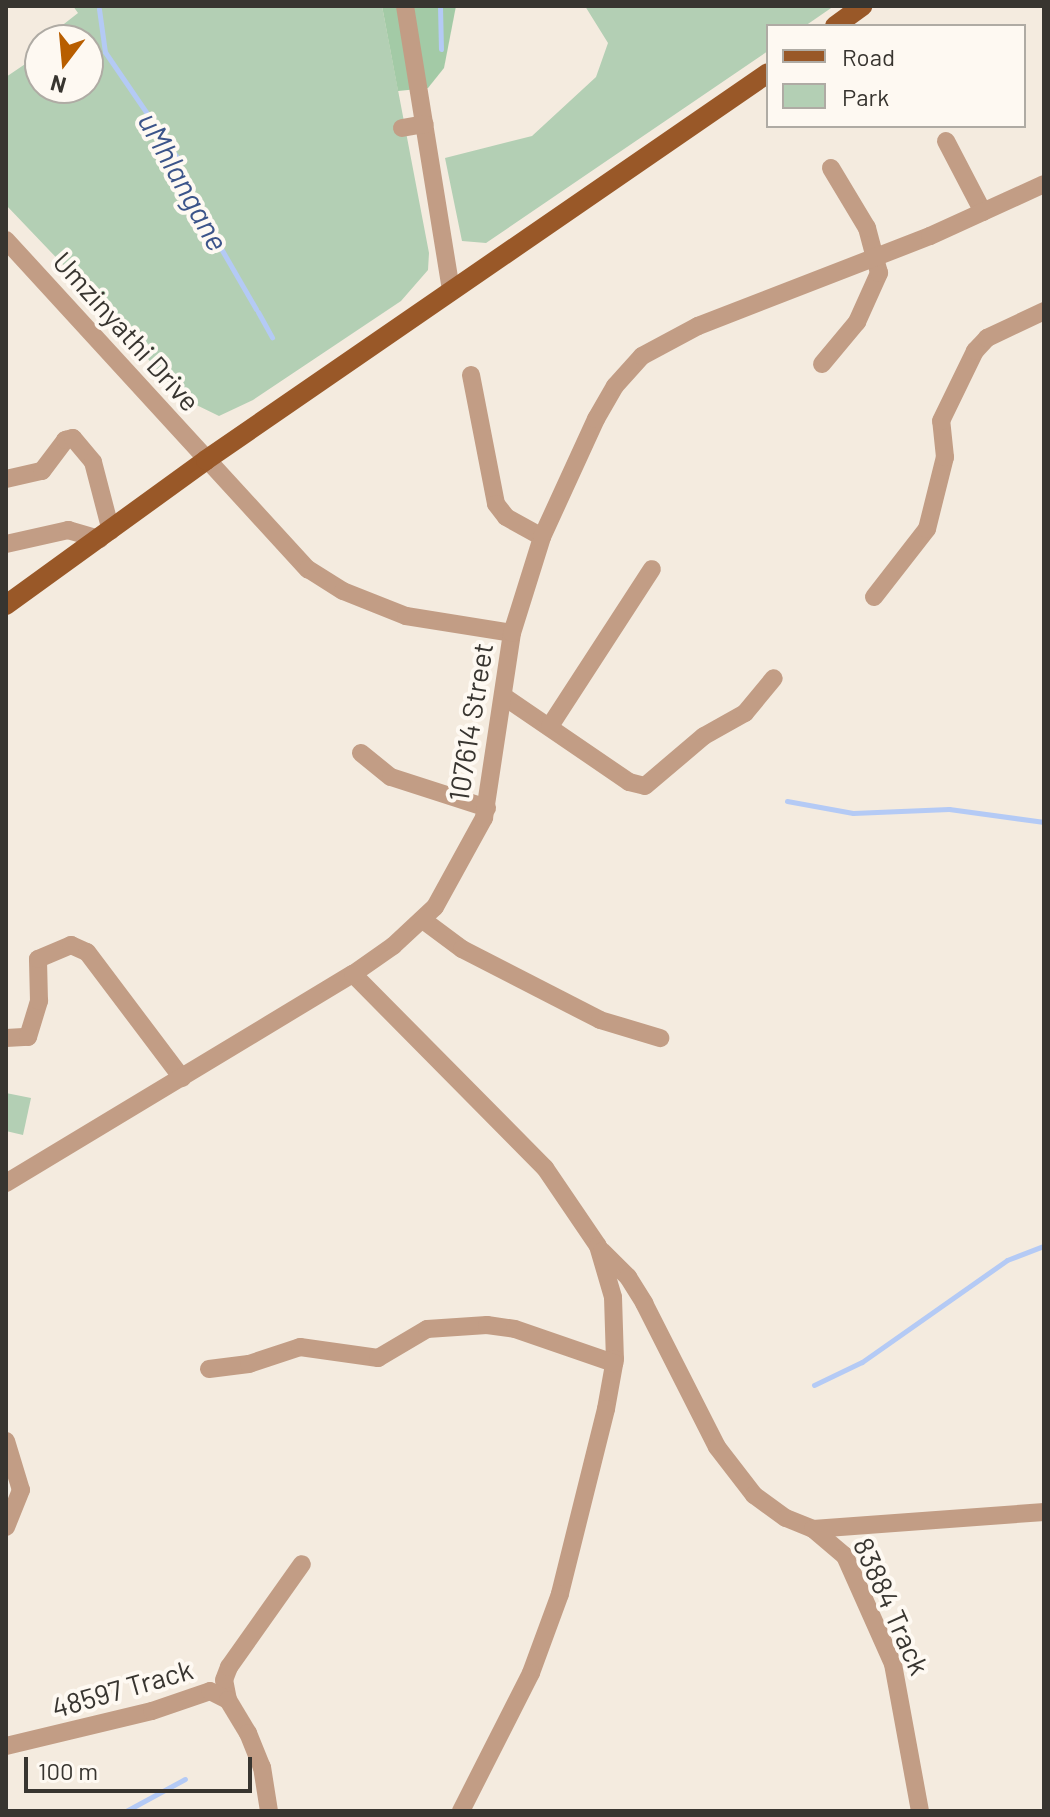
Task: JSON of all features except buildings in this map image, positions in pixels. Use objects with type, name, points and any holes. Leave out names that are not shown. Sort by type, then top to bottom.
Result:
[{"type":"main road","points":[[838,24],[863,6]]},
{"type":"main road","points":[[6,605],[206,460],[766,74]]},
{"type":"street","points":[[405,6],[451,290]]},
{"type":"street","points":[[402,128],[425,124]]},
{"type":"street","points":[[946,141],[983,212]]},
{"type":"street","points":[[822,364],[868,304],[879,273],[867,228],[831,168]]},
{"type":"street","name":"107614 Street","points":[[6,1183],[353,974],[423,920],[450,886],[487,808],[506,698],[512,633],[542,537],[596,419],[615,386],[642,356],[698,326],[877,257],[1044,184]]},
{"type":"street","name":"Umzinyathi Drive","points":[[6,240],[299,560],[343,591],[406,616],[512,633]]},
{"type":"street","points":[[874,597],[927,529],[945,457],[941,421],[975,351],[987,338],[1044,311]]},
{"type":"street","points":[[471,375],[496,504],[506,517],[542,537]]},
{"type":"street","points":[[6,479],[42,471],[65,440],[73,438],[93,462],[106,535],[68,530],[6,544]]},
{"type":"street","points":[[550,726],[652,569]]},
{"type":"street","points":[[506,698],[629,782],[645,786],[704,736],[745,713],[774,678]]},
{"type":"street","points":[[361,753],[391,777],[487,808]]},
{"type":"street","points":[[423,920],[462,949],[600,1020],[660,1038]]},
{"type":"street","points":[[6,1038],[28,1037],[39,1001],[38,959],[71,945],[87,952],[182,1078]]},
{"type":"street","points":[[353,974],[545,1168],[598,1246],[613,1297],[614,1363],[560,1594],[531,1673],[461,1811]]},
{"type":"street","name":"83884 Track","points":[[598,1246],[628,1277],[717,1447],[738,1477],[767,1506],[813,1529],[845,1556],[893,1664],[920,1811]]},
{"type":"street","points":[[209,1369],[249,1364],[300,1347],[378,1358],[427,1329],[487,1325],[515,1329],[614,1363]]},
{"type":"street","points":[[6,1441],[21,1490],[6,1527]]},
{"type":"street","points":[[813,1529],[1044,1512]]},
{"type":"street","points":[[228,1700],[224,1680],[229,1667],[302,1564]]},
{"type":"street","name":"48597 Track","points":[[6,1746],[152,1711],[210,1691],[228,1700],[262,1767],[269,1811]]},
{"type":"green space","points":[[73,6],[382,6],[429,253],[428,270],[401,301],[253,400],[219,416],[180,397],[112,316],[6,205],[6,77],[24,65],[24,104],[104,104],[104,24],[64,24],[78,13]]},
{"type":"green space","points":[[382,6],[456,6],[444,68],[428,88],[398,91]]},
{"type":"green space","points":[[585,6],[834,6],[808,24],[766,24],[766,52],[486,243],[462,241],[445,158],[532,136],[596,77],[608,43]]},
{"type":"green space","points":[[6,1093],[31,1098],[23,1135],[6,1131]]},
{"type":"waterway","points":[[440,6],[441,49]]},
{"type":"waterway","name":"uMhlangane","points":[[99,9],[105,52],[177,157],[193,200],[256,309]]},
{"type":"waterway","name":"uMhlangane","points":[[258,312],[272,337]]},
{"type":"waterway","points":[[787,801],[853,813],[949,809],[1044,822]]},
{"type":"waterway","points":[[814,1385],[862,1362],[1007,1260],[1044,1246]]},
{"type":"waterway","points":[[126,1811],[185,1779]]}]
